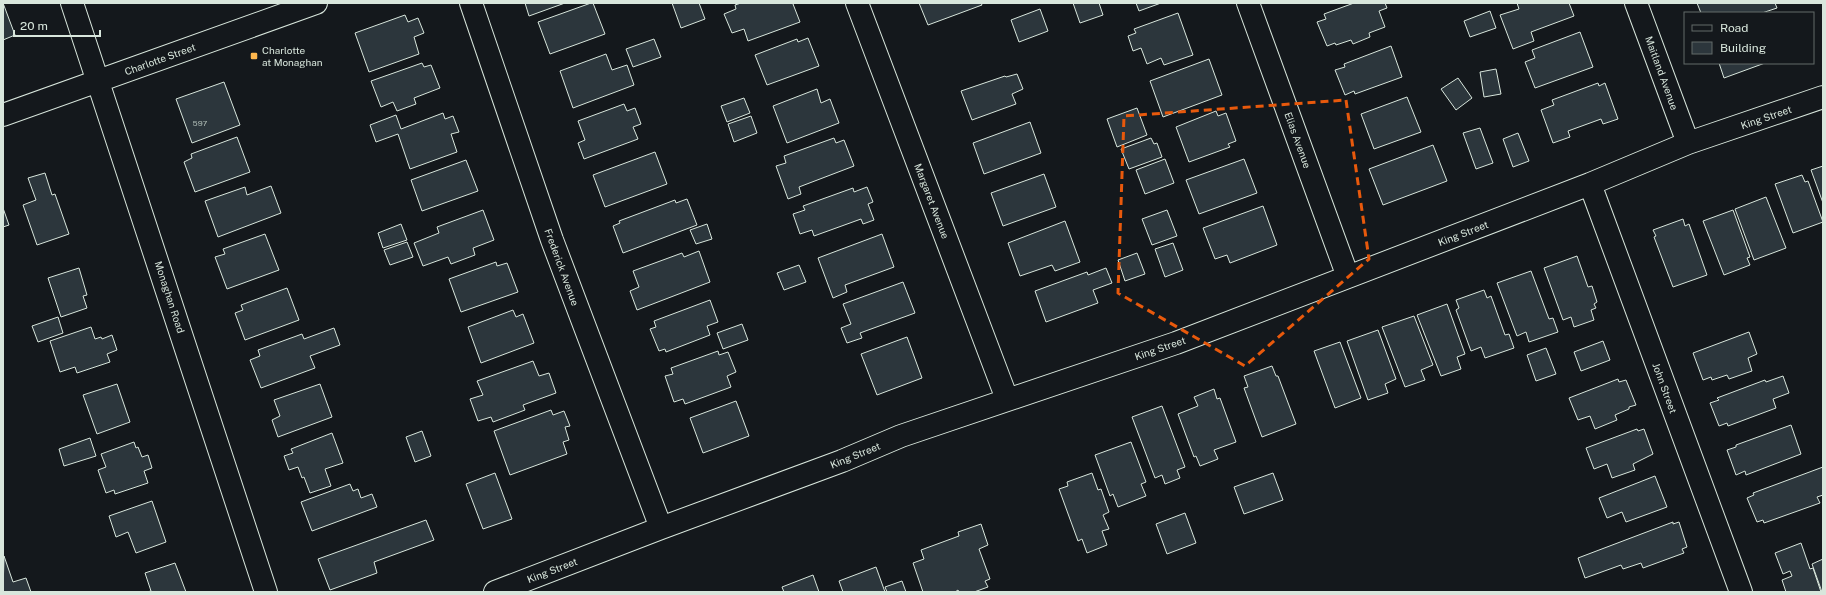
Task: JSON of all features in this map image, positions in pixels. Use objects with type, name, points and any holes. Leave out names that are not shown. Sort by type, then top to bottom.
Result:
[{"type":"street","name":"Monaghan Road","points":[[72,3],[266,592]]},
{"type":"street","name":"Charlotte Street","points":[[3,115],[316,3]]},
{"type":"street","name":"Frederick Avenue","points":[[471,3],[552,240],[661,528]]},
{"type":"street","name":"Margaret Avenue","points":[[857,3],[1007,399]]},
{"type":"street","name":"Elias Avenue","points":[[1248,3],[1348,278]]},
{"type":"street","name":"Maitland Avenue","points":[[1636,3],[1688,144]]},
{"type":"street","name":"King Street","points":[[495,592],[661,528],[842,461],[901,436],[1176,343],[1590,184],[1688,144],[1823,97]]},
{"type":"street","name":"John Street","points":[[1590,184],[1741,592]]},
{"type":"highlighted area","points":[[1346,100],[1369,259],[1245,366],[1118,293],[1124,116]]},
{"type":"building","points":[[3,3],[15,35],[3,40]]},
{"type":"building","points":[[525,3],[565,3],[529,16]]},
{"type":"building","points":[[593,3],[605,34],[550,54],[538,22]]},
{"type":"building","points":[[672,3],[699,3],[705,19],[681,28]]},
{"type":"building","points":[[741,3],[795,3],[793,4],[800,22],[748,41],[744,29],[732,33],[724,14],[736,9],[735,5]]},
{"type":"building","points":[[919,3],[981,3],[982,5],[928,25]]},
{"type":"building","points":[[1073,3],[1099,3],[1103,15],[1080,23]]},
{"type":"building","points":[[1136,3],[1161,3],[1139,11]]},
{"type":"building","points":[[1354,3],[1385,3],[1387,8],[1379,11],[1385,27],[1369,33],[1370,37],[1353,44],[1351,40],[1336,45],[1335,43],[1327,46],[1317,22],[1326,19],[1324,14]]},
{"type":"building","points":[[1517,3],[1569,3],[1574,16],[1531,32],[1534,41],[1513,49],[1500,15],[1519,9]]},
{"type":"building","points":[[1697,3],[1775,3],[1777,8],[1765,12],[1701,12]]},
{"type":"building","points":[[1040,9],[1048,31],[1019,42],[1011,20]]},
{"type":"building","points":[[1490,11],[1496,28],[1470,37],[1464,21]]},
{"type":"building","points":[[1178,13],[1193,55],[1164,65],[1161,58],[1147,64],[1141,48],[1133,51],[1128,36],[1136,33],[1134,29]]},
{"type":"building","points":[[405,15],[408,22],[418,18],[424,33],[414,37],[419,54],[369,72],[355,33]]},
{"type":"building","points":[[1580,32],[1593,67],[1535,88],[1525,62],[1535,58],[1532,50]]},
{"type":"building","points":[[808,38],[819,66],[767,85],[755,55],[797,39],[798,42]]},
{"type":"building","points":[[654,39],[661,57],[633,67],[626,49]]},
{"type":"building","points":[[1391,46],[1402,77],[1355,94],[1354,91],[1345,95],[1335,70],[1345,67],[1344,64]]},
{"type":"building","points":[[606,54],[612,70],[627,65],[634,85],[573,108],[560,71]]},
{"type":"building","points":[[1209,59],[1222,95],[1163,117],[1150,81]]},
{"type":"building","points":[[422,63],[424,67],[431,65],[440,88],[414,98],[416,104],[397,111],[393,102],[381,107],[371,81]]},
{"type":"building","points":[[1719,64],[1762,64],[1724,78]]},
{"type":"building","points":[[1496,69],[1501,94],[1484,97],[1480,72]]},
{"type":"building","points":[[1017,74],[1023,89],[1012,94],[1016,104],[972,120],[961,91],[1005,76]]},
{"type":"building","points":[[1458,78],[1472,98],[1456,110],[1441,89]]},
{"type":"building","points":[[224,82],[240,125],[192,143],[176,99]]},
{"type":"building","points":[[1598,83],[1599,86],[1605,83],[1618,119],[1603,124],[1601,119],[1568,131],[1570,137],[1553,143],[1541,110],[1554,105],[1552,100]]},
{"type":"building","points":[[817,89],[821,103],[830,99],[839,123],[787,143],[773,106]]},
{"type":"building","points":[[1407,97],[1421,132],[1374,149],[1361,114]]},
{"type":"building","points":[[744,98],[750,113],[727,122],[721,106]]},
{"type":"building","points":[[624,104],[627,111],[635,108],[641,124],[633,127],[638,139],[584,159],[578,143],[585,140],[578,121]]},
{"type":"building","points":[[1137,108],[1147,135],[1117,147],[1107,119]]},
{"type":"building","points":[[1216,111],[1218,116],[1226,113],[1236,141],[1228,144],[1230,147],[1189,162],[1176,127]]},
{"type":"building","points":[[443,113],[445,119],[453,116],[459,132],[451,134],[457,152],[410,169],[398,134],[376,142],[370,125],[396,115],[401,129]]},
{"type":"building","points":[[751,116],[757,133],[734,142],[728,124]]},
{"type":"building","points":[[1030,122],[1041,153],[984,174],[973,143]]},
{"type":"building","points":[[1480,128],[1493,163],[1476,169],[1463,133]]},
{"type":"building","points":[[1518,133],[1529,161],[1513,167],[1503,139]]},
{"type":"building","points":[[237,137],[250,172],[195,192],[184,162],[192,158],[191,154]]},
{"type":"building","points":[[834,138],[836,143],[844,140],[854,166],[799,187],[801,194],[788,199],[776,166],[786,163],[784,156]]},
{"type":"building","points":[[1151,138],[1154,144],[1157,143],[1162,157],[1129,169],[1121,149]]},
{"type":"building","points":[[1433,145],[1447,181],[1383,205],[1369,169]]},
{"type":"building","points":[[655,152],[667,184],[605,207],[593,175]]},
{"type":"building","points":[[1165,159],[1174,183],[1145,194],[1136,170]]},
{"type":"building","points":[[1244,159],[1257,193],[1199,214],[1186,180]]},
{"type":"building","points":[[466,160],[478,191],[422,211],[411,180]]},
{"type":"building","points":[[1823,166],[1823,203],[1811,170]]},
{"type":"building","points":[[45,173],[52,195],[55,194],[69,234],[37,245],[23,205],[36,200],[28,178]]},
{"type":"building","points":[[1044,174],[1056,207],[1003,226],[991,193]]},
{"type":"building","points":[[1802,175],[1805,182],[1808,181],[1823,222],[1793,233],[1775,184]]},
{"type":"building","points":[[271,186],[281,213],[218,237],[205,201],[245,187],[247,195]]},
{"type":"building","points":[[867,187],[873,202],[868,204],[874,220],[863,224],[861,219],[814,236],[812,230],[800,234],[793,214],[805,210],[803,206],[853,188],[854,192]]},
{"type":"building","points":[[1766,197],[1786,248],[1754,260],[1735,209]]},
{"type":"building","points":[[687,199],[697,225],[623,253],[613,226],[620,223],[619,221],[675,200],[676,203]]},
{"type":"building","points":[[1263,206],[1277,245],[1230,263],[1227,255],[1215,259],[1203,228]]},
{"type":"building","points":[[3,208],[9,225],[3,227]]},
{"type":"building","points":[[483,210],[494,240],[473,248],[475,255],[451,264],[448,257],[423,266],[414,243],[439,233],[437,227]]},
{"type":"building","points":[[1167,210],[1177,236],[1152,245],[1142,219]]},
{"type":"building","points":[[1733,210],[1750,257],[1747,258],[1750,265],[1724,275],[1703,221]]},
{"type":"building","points":[[1683,219],[1685,226],[1689,224],[1707,275],[1673,287],[1654,237],[1656,236],[1653,230]]},
{"type":"building","points":[[1065,221],[1080,262],[1055,271],[1052,265],[1020,276],[1008,243]]},
{"type":"building","points":[[401,224],[407,240],[383,248],[378,233]]},
{"type":"building","points":[[707,224],[712,239],[696,244],[690,230]]},
{"type":"building","points":[[265,234],[279,270],[227,289],[215,257],[225,254],[223,249]]},
{"type":"building","points":[[882,234],[894,267],[845,285],[847,292],[833,298],[818,258]]},
{"type":"building","points":[[407,242],[413,257],[390,265],[384,250]]},
{"type":"building","points":[[1173,243],[1183,270],[1165,277],[1155,249]]},
{"type":"building","points":[[699,251],[710,282],[637,310],[630,291],[639,287],[633,271],[682,253],[684,257]]},
{"type":"building","points":[[1137,253],[1145,274],[1125,281],[1118,260]]},
{"type":"building","points":[[1577,256],[1588,287],[1592,286],[1597,302],[1594,304],[1596,308],[1591,310],[1594,320],[1574,327],[1571,317],[1563,320],[1544,268]]},
{"type":"building","points":[[496,262],[497,266],[507,263],[518,292],[461,312],[449,279]]},
{"type":"building","points":[[799,265],[806,282],[784,290],[777,273]]},
{"type":"building","points":[[79,268],[87,295],[83,296],[87,308],[61,317],[48,278]]},
{"type":"building","points":[[1106,268],[1112,283],[1093,290],[1098,303],[1046,322],[1035,291],[1087,272],[1088,275]]},
{"type":"building","points":[[1531,271],[1549,319],[1553,318],[1558,332],[1529,342],[1526,332],[1517,336],[1497,283]]},
{"type":"building","points":[[903,282],[915,313],[860,333],[862,338],[847,343],[841,328],[851,324],[843,304]]},
{"type":"building","points":[[287,288],[299,320],[245,340],[235,313],[243,310],[241,305]]},
{"type":"building","points":[[1484,290],[1487,298],[1491,296],[1505,335],[1509,334],[1514,348],[1485,358],[1481,347],[1471,351],[1456,310],[1459,308],[1456,300]]},
{"type":"building","points":[[710,300],[718,322],[707,326],[710,335],[666,352],[665,349],[659,351],[650,329],[656,327],[654,321]]},
{"type":"building","points":[[1447,304],[1465,354],[1457,357],[1461,369],[1441,376],[1417,315]]},
{"type":"building","points":[[513,310],[516,317],[523,314],[534,343],[481,363],[468,327]]},
{"type":"building","points":[[1414,316],[1433,365],[1421,370],[1425,380],[1405,387],[1382,327]]},
{"type":"building","points":[[58,317],[63,333],[38,342],[32,326]]},
{"type":"building","points":[[742,324],[748,340],[723,349],[717,333]]},
{"type":"building","points":[[91,327],[95,339],[101,337],[102,339],[112,335],[117,350],[107,354],[110,362],[77,373],[75,367],[60,372],[50,341]]},
{"type":"building","points":[[334,328],[340,345],[310,356],[315,368],[261,388],[250,360],[260,356],[258,350],[302,334],[304,339]]},
{"type":"building","points":[[1378,330],[1396,379],[1385,384],[1388,393],[1368,400],[1347,341]]},
{"type":"building","points":[[1749,332],[1757,354],[1748,358],[1752,371],[1729,379],[1727,375],[1712,380],[1711,377],[1703,380],[1693,353]]},
{"type":"building","points":[[907,337],[922,378],[877,395],[861,354]]},
{"type":"building","points":[[1603,341],[1610,360],[1581,371],[1574,352]]},
{"type":"building","points":[[1340,342],[1361,398],[1335,408],[1314,351]]},
{"type":"building","points":[[1546,348],[1556,374],[1536,381],[1527,355]]},
{"type":"building","points":[[718,351],[719,355],[728,352],[736,372],[727,376],[731,387],[685,404],[683,399],[674,402],[665,376],[673,374],[671,368]]},
{"type":"building","points":[[533,361],[539,376],[549,373],[556,393],[523,405],[525,410],[493,422],[491,417],[478,421],[470,399],[483,395],[477,381]]},
{"type":"building","points":[[1272,366],[1276,376],[1278,376],[1296,424],[1262,437],[1244,388],[1248,387],[1244,376]]},
{"type":"building","points":[[1783,376],[1789,393],[1773,399],[1776,408],[1728,426],[1727,423],[1719,426],[1710,403],[1719,400],[1717,398],[1765,380],[1766,382]]},
{"type":"building","points":[[1618,379],[1619,382],[1626,380],[1636,405],[1629,407],[1629,409],[1615,415],[1617,420],[1595,429],[1590,416],[1578,420],[1569,398]]},
{"type":"building","points":[[117,384],[130,422],[97,434],[83,395]]},
{"type":"building","points":[[320,384],[332,417],[278,437],[272,420],[280,416],[274,400]]},
{"type":"building","points":[[1214,389],[1217,399],[1220,398],[1236,442],[1214,450],[1218,459],[1200,466],[1196,456],[1194,457],[1178,414],[1198,406],[1194,397]]},
{"type":"building","points":[[736,401],[749,436],[703,453],[690,418]]},
{"type":"building","points":[[1162,406],[1185,467],[1177,470],[1180,478],[1165,484],[1162,475],[1155,478],[1132,417]]},
{"type":"building","points":[[551,410],[553,415],[564,411],[570,426],[565,427],[569,440],[563,442],[567,454],[510,475],[494,431]]},
{"type":"building","points":[[1791,425],[1801,454],[1746,475],[1745,471],[1736,475],[1727,450],[1736,447],[1736,445]]},
{"type":"building","points":[[1637,429],[1638,431],[1644,429],[1653,454],[1633,464],[1635,470],[1612,478],[1607,464],[1594,469],[1586,448]]},
{"type":"building","points":[[422,431],[431,456],[415,462],[406,437]]},
{"type":"building","points":[[332,433],[343,463],[325,469],[331,486],[310,493],[304,477],[302,478],[298,467],[289,470],[284,456],[293,453],[291,449]]},
{"type":"building","points":[[90,438],[96,456],[64,466],[59,449]]},
{"type":"building","points":[[134,442],[142,457],[148,455],[152,468],[144,471],[148,483],[115,494],[114,490],[106,493],[98,470],[106,467],[101,454]]},
{"type":"building","points":[[1131,442],[1146,482],[1141,484],[1146,496],[1118,507],[1113,494],[1110,496],[1095,455]]},
{"type":"building","points":[[1823,467],[1823,495],[1817,497],[1820,503],[1764,523],[1763,520],[1757,522],[1747,498],[1754,495],[1753,493]]},
{"type":"building","points":[[495,473],[512,519],[483,529],[466,484]]},
{"type":"building","points":[[1092,473],[1098,490],[1101,489],[1109,512],[1103,515],[1109,529],[1102,531],[1107,545],[1087,553],[1082,539],[1078,541],[1059,489],[1068,486],[1067,482]]},
{"type":"building","points":[[1273,473],[1283,500],[1244,514],[1234,487]]},
{"type":"building","points":[[1655,476],[1667,507],[1626,522],[1622,512],[1607,518],[1599,498]]},
{"type":"building","points":[[350,484],[353,491],[358,489],[361,498],[372,494],[377,507],[312,531],[301,502]]},
{"type":"building","points":[[152,501],[166,542],[136,553],[128,532],[116,537],[109,516]]},
{"type":"building","points":[[1185,513],[1196,543],[1167,554],[1156,524]]},
{"type":"building","points":[[426,520],[434,540],[374,562],[377,573],[330,590],[318,559]]},
{"type":"building","points":[[1673,522],[1673,524],[1679,522],[1687,547],[1682,549],[1684,553],[1643,568],[1641,563],[1623,569],[1621,565],[1585,578],[1578,558]]},
{"type":"building","points":[[981,524],[988,545],[979,549],[990,579],[985,581],[988,587],[974,592],[959,592],[958,590],[955,592],[923,592],[913,563],[924,559],[921,550],[959,536],[958,532]]},
{"type":"building","points":[[1801,543],[1810,569],[1813,568],[1821,592],[1786,592],[1782,580],[1792,576],[1790,571],[1783,574],[1775,553]]},
{"type":"building","points":[[4,556],[13,582],[26,578],[31,592],[3,592]]},
{"type":"building","points":[[1823,559],[1823,592],[1822,592],[1812,564]]},
{"type":"building","points":[[175,563],[186,592],[147,592],[151,591],[145,573]]},
{"type":"building","points":[[876,567],[885,592],[843,592],[839,581]]},
{"type":"building","points":[[813,575],[819,592],[784,592],[782,587]]},
{"type":"building","points":[[902,581],[906,592],[887,592],[885,587]]},
{"type":"place","name":"Charlotte at Monaghan","points":[[254,56]]}]
